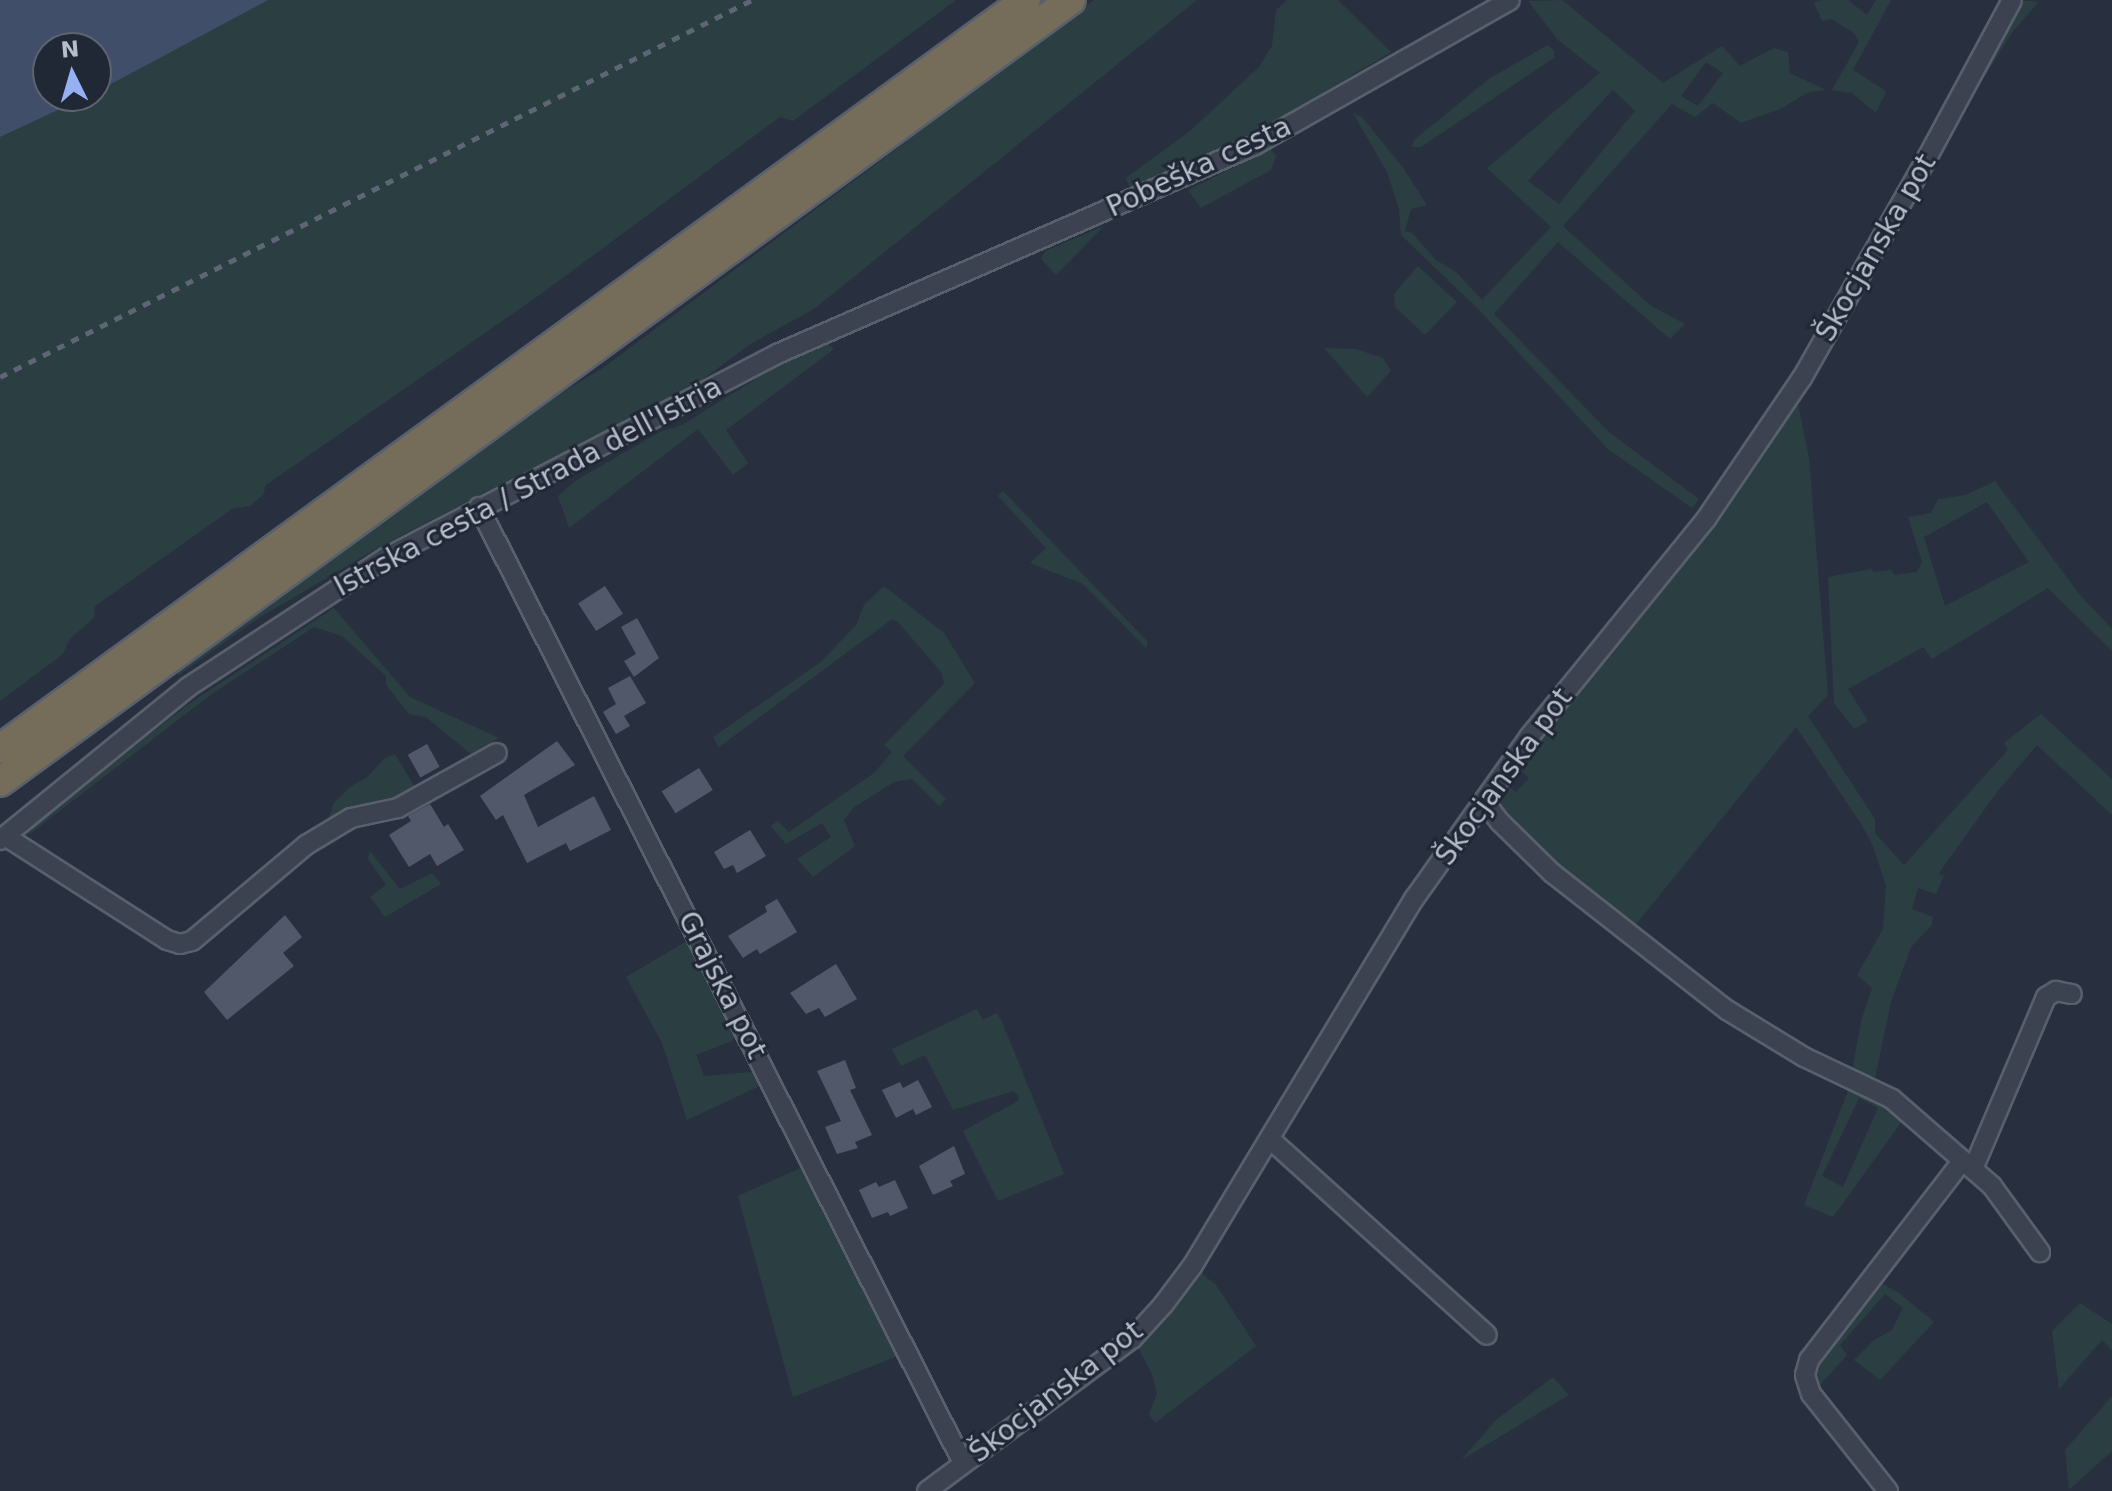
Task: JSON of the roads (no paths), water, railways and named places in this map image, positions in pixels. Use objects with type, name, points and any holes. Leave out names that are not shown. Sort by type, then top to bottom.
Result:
[{"type":"highway","points":[[0,749],[1026,0]]},
{"type":"highway","points":[[0,782],[1071,0]]},
{"type":"street","name":"Pobeška cesta","points":[[875,309],[1158,190],[1255,145],[1510,0]]},
{"type":"street","name":"Škocjanska pot","points":[[927,1491],[1132,1339],[1193,1265],[1414,899],[1529,737],[1706,519],[1802,378],[1927,158],[2012,0]]},
{"type":"street","name":"Istrska cesta / Strada dell'Istria","points":[[497,753],[398,808],[351,818],[306,845],[192,941],[180,944],[167,940],[149,925],[2,838],[188,687],[387,557],[777,354],[875,309]]},
{"type":"street","name":"Grajska pot","points":[[479,507],[963,1463]]},
{"type":"street","points":[[1484,801],[1500,822],[1552,873],[1727,1010],[1804,1057],[1892,1099],[1992,1186],[2040,1252]]},
{"type":"street","points":[[1888,1491],[1818,1403],[1805,1375],[1809,1360],[1968,1164],[2046,997],[2056,991],[2072,994]]},
{"type":"street","points":[[1270,1139],[1487,1335]]},
{"type":"water","points":[[0,0],[268,0],[112,83],[112,32],[32,32],[32,112],[54,112],[0,137]]},
{"type":"railway","points":[[0,377],[752,0]]}]
